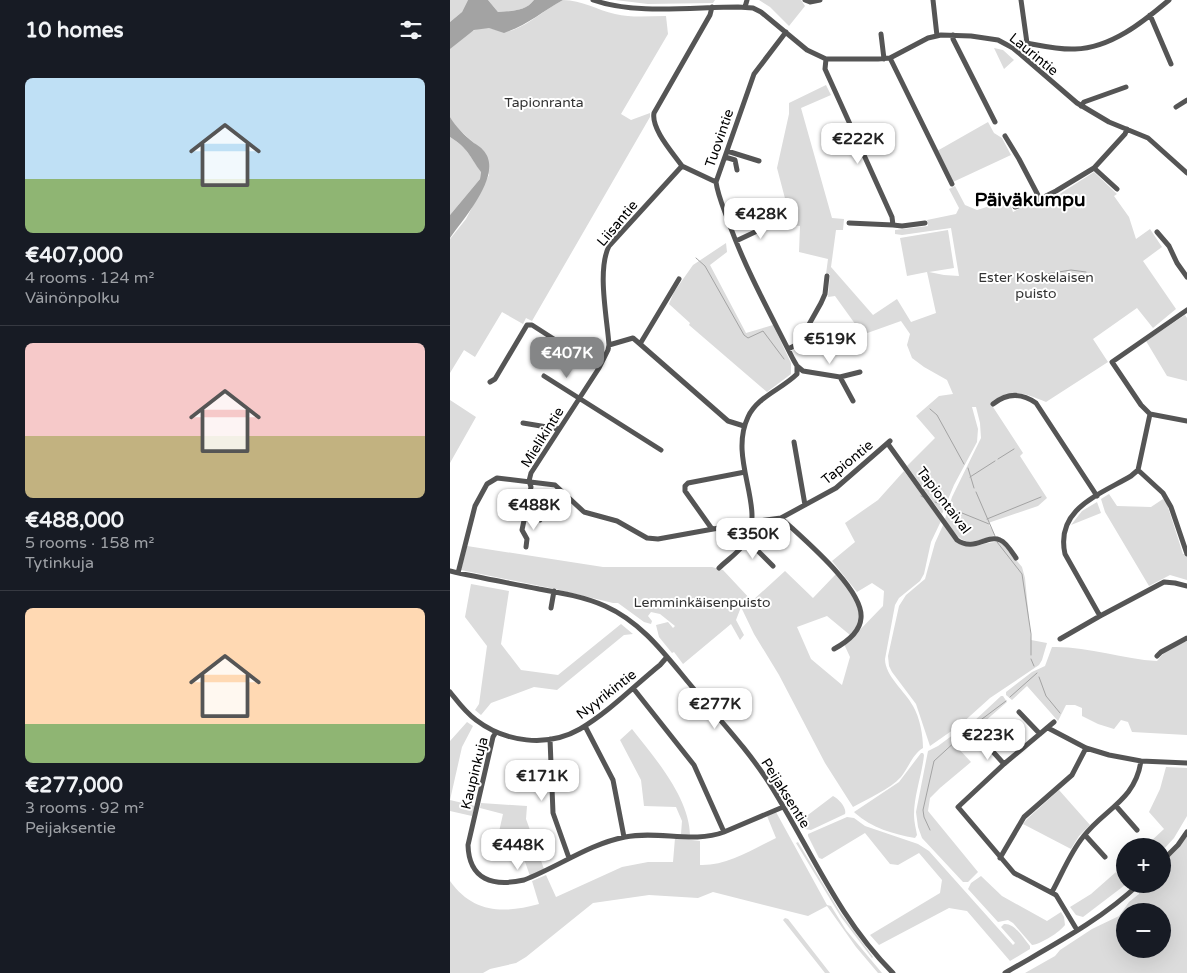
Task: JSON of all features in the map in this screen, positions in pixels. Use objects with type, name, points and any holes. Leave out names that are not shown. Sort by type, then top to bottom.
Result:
[{"type":"street","points":[[593,0],[613,6],[634,8],[745,8],[761,12],[814,54],[826,59],[826,69],[892,217],[893,225]]},
{"type":"street","points":[[745,8],[747,0]]},
{"type":"street","points":[[805,0],[810,2],[820,0]]},
{"type":"street","points":[[932,0],[937,36]]},
{"type":"street","points":[[1021,0],[1027,43]]},
{"type":"street","points":[[1013,48],[1022,42],[1076,50],[1100,44],[1118,37],[1169,0]]},
{"type":"street","points":[[712,7],[710,15],[654,113],[654,119],[660,135],[682,166],[716,182]]},
{"type":"street","points":[[1150,15],[1171,64]]},
{"type":"street","name":"Tuovintie","points":[[786,32],[754,74],[716,182],[718,193],[736,241],[796,366]]},
{"type":"street","points":[[881,34],[887,58],[952,184]]},
{"type":"street","points":[[953,35],[953,39],[995,122]]},
{"type":"street","name":"Laurintie","points":[[826,59],[887,58],[928,38],[937,36],[971,36],[998,40],[1013,48],[1057,88],[1081,106],[1109,122],[1148,138],[1187,173]]},
{"type":"street","points":[[1081,106],[1086,102],[1126,87]]},
{"type":"street","points":[[1176,107],[1187,100]]},
{"type":"street","points":[[1015,207],[1040,199],[1094,168],[1127,130]]},
{"type":"street","points":[[1005,136],[1019,158],[1040,199]]},
{"type":"street","points":[[726,154],[758,161]]},
{"type":"street","points":[[726,154],[735,160],[737,170]]},
{"type":"street","name":"Liisantie","points":[[609,345],[602,268],[604,256],[609,246],[682,166]]},
{"type":"street","points":[[1094,168],[1117,189]]},
{"type":"street","points":[[736,241],[778,221]]},
{"type":"street","points":[[849,223],[902,226],[925,223]]},
{"type":"street","points":[[1157,232],[1187,277]]},
{"type":"street","points":[[788,349],[798,344],[821,303],[825,294],[827,276]]},
{"type":"street","points":[[640,344],[679,279]]},
{"type":"street","points":[[1187,310],[1112,362],[1141,405],[1150,414],[1187,421]]},
{"type":"street","points":[[490,382],[495,379],[527,326],[532,325],[599,368]]},
{"type":"street","points":[[609,345],[632,338],[728,421],[744,426]]},
{"type":"street","name":"Mielikintie","points":[[529,481],[531,473],[599,368],[609,345]]},
{"type":"street","points":[[555,363],[566,347]]},
{"type":"street","points":[[719,568],[747,540],[753,517],[741,449],[744,426],[758,403],[797,374],[796,366]]},
{"type":"street","points":[[796,366],[803,371],[840,377],[860,372]]},
{"type":"street","points":[[544,376],[661,450]]},
{"type":"street","points":[[840,377],[853,401]]},
{"type":"street","points":[[994,404],[1002,398],[1017,395],[1027,397],[1042,408],[1097,496]]},
{"type":"street","points":[[1100,616],[1066,554],[1063,545],[1065,528],[1068,520],[1080,507],[1138,470],[1150,414]]},
{"type":"street","points":[[523,423],[559,429]]},
{"type":"street","points":[[794,442],[805,505]]},
{"type":"street","name":"Tapiontie","points":[[458,573],[472,516],[481,493],[492,479],[529,481],[555,485],[584,512],[617,521],[652,539],[781,518],[836,488],[889,442]]},
{"type":"street","name":"Tapiontaival","points":[[889,442],[957,540],[969,545],[995,539],[1000,540],[1016,558]]},
{"type":"street","points":[[1138,470],[1163,492],[1171,507],[1187,554]]},
{"type":"street","points":[[712,529],[686,491],[685,486],[688,483],[745,472]]},
{"type":"street","points":[[526,547],[527,539],[522,530],[531,487],[529,481]]},
{"type":"street","points":[[526,512],[540,520]]},
{"type":"street","points":[[781,518],[819,553],[850,588],[859,602],[861,616],[858,628],[834,649]]},
{"type":"street","points":[[747,540],[773,566]]},
{"type":"street","name":"Peijaksentie","points":[[450,571],[586,599],[618,612],[635,624],[667,657],[760,770],[845,915],[872,950],[893,973]]},
{"type":"street","points":[[1060,639],[1164,582],[1187,586]]},
{"type":"street","points":[[551,608],[554,592]]},
{"type":"street","points":[[1157,656],[1187,638]]},
{"type":"street","name":"Nyyrikintie","points":[[450,692],[468,714],[496,732],[527,740],[550,739],[585,726],[633,688],[667,657]]},
{"type":"street","points":[[633,688],[694,765],[724,832]]},
{"type":"street","points":[[1020,712],[1040,734]]},
{"type":"street","points":[[1054,722],[1004,764],[958,807],[1014,873],[1052,892],[1058,898],[1077,930]]},
{"type":"street","points":[[585,726],[613,780],[624,837]]},
{"type":"street","points":[[1048,728],[1086,748],[1109,755],[1141,761],[1187,764]]},
{"type":"street","name":"Kaupinkuja","points":[[496,732],[493,737],[468,845],[468,856],[471,865],[482,878],[499,883],[512,883],[535,876],[569,858],[604,843],[624,837],[644,834],[705,837],[724,832],[783,807]]},
{"type":"street","points":[[550,739],[553,813],[569,858]]},
{"type":"street","points":[[986,744],[1004,764]]},
{"type":"street","points":[[1000,858],[1024,817],[1072,775],[1086,748]]},
{"type":"street","points":[[1052,892],[1078,844],[1132,789],[1141,761]]},
{"type":"street","points":[[1116,806],[1137,830]]},
{"type":"street","points":[[1171,852],[1187,832]]},
{"type":"street","points":[[1085,835],[1105,857]]},
{"type":"street","points":[[1005,973],[1105,913],[1128,893]]},
{"type":"green space","points":[[450,0],[468,0],[462,12],[450,22]]},
{"type":"green space","points":[[488,0],[534,0],[523,8],[498,12]]},
{"type":"green space","name":"Tapionranta","points":[[563,0],[583,3],[621,15],[666,16],[668,34],[621,114],[631,120],[650,113],[650,117],[532,321],[526,318],[523,324],[502,312],[475,357],[464,350],[450,373],[450,239],[466,219],[489,175],[475,144],[454,125],[450,117],[450,49],[462,37],[479,29],[513,30],[526,24]]},
{"type":"green space","points":[[615,0],[715,0],[713,3],[648,4]]},
{"type":"green space","points":[[759,0],[801,0],[805,6],[789,26],[770,7]]},
{"type":"green space","points":[[994,48],[1003,50],[1014,60],[1004,69]]},
{"type":"green space","name":"Ester Koskelaisen puisto","points":[[826,85],[831,95],[801,108],[832,218],[844,219],[843,230],[836,230],[831,267],[873,315],[897,299],[911,322],[936,313],[927,272],[907,276],[900,238],[948,230],[954,268],[929,272],[959,276],[951,228],[902,235],[895,234],[895,230],[928,226],[927,220],[956,214],[959,208],[949,189],[955,186],[965,205],[977,210],[1009,200],[1013,212],[1029,203],[1040,200],[1042,202],[1058,195],[1094,172],[1117,194],[1114,196],[1129,217],[1136,239],[1150,229],[1162,247],[1143,261],[1176,309],[1153,328],[1137,308],[1093,339],[1108,362],[1046,402],[1019,393],[1006,394],[993,401],[993,407],[1023,453],[1020,456],[1047,498],[1038,506],[988,523],[995,535],[977,541],[966,541],[956,534],[945,519],[952,497],[981,438],[976,407],[972,407],[978,429],[977,442],[954,485],[942,514],[907,466],[935,438],[916,416],[939,396],[953,394],[947,380],[912,358],[907,345],[910,334],[901,321],[859,336],[858,328],[835,296],[828,297],[830,274],[826,274],[828,259],[799,252],[800,226],[792,225],[777,168],[789,114],[789,103]]},
{"type":"green space","points":[[988,122],[994,133],[1002,138],[1011,155],[953,182],[937,151]]},
{"type":"green space","points":[[450,137],[465,149],[481,171],[480,179],[450,215]]},
{"type":"green space","points":[[726,243],[727,252],[710,265],[746,333],[773,325],[791,363],[791,374],[767,392],[689,325],[690,323],[669,304],[674,292],[693,265]]},
{"type":"green space","points":[[1185,315],[1187,318],[1187,381],[1167,376],[1146,341]]},
{"type":"green space","points":[[450,400],[476,417],[450,463]]},
{"type":"green space","name":"Lemminkäisenpuisto","points":[[904,471],[941,521],[931,542],[924,574],[920,581],[899,598],[895,605],[885,659],[888,671],[910,700],[918,716],[923,748],[916,754],[901,777],[885,790],[853,807],[825,763],[741,607],[736,620],[744,635],[740,640],[731,624],[683,664],[659,637],[656,625],[668,622],[673,628],[675,626],[660,614],[651,612],[648,616],[652,621],[651,624],[644,622],[618,603],[461,570],[467,546],[603,567],[712,567],[723,570],[752,601],[785,571],[813,598],[836,574],[856,600],[860,612],[858,623],[850,635],[827,616],[797,627],[811,659],[842,685],[850,657],[844,644],[883,606],[884,591],[872,583],[857,592],[832,561],[855,542],[845,523],[878,500]]},
{"type":"green space","points":[[1109,494],[1117,506],[1151,507],[1163,499],[1166,501],[1183,554],[1187,554],[1187,580],[1170,575],[1149,586],[1105,512],[1101,499]]},
{"type":"green space","points":[[1097,502],[1101,513],[1071,525],[1082,511]]},
{"type":"green space","points":[[944,523],[954,539],[962,545],[973,546],[1001,542],[1022,567],[1025,578],[1031,640],[1047,643],[1039,665],[990,698],[960,725],[930,746],[916,704],[892,672],[888,656],[899,606],[906,595],[925,579],[935,543]]},
{"type":"green space","points":[[471,584],[509,591],[501,644],[521,670],[558,675],[621,624],[633,634],[624,635],[557,690],[534,687],[491,703],[481,715],[475,710],[479,704],[487,646],[465,617]]},
{"type":"green space","points":[[1187,641],[1187,735],[1132,732],[1128,722],[1121,720],[1114,729],[1082,716],[1082,708],[1075,705],[1066,705],[1058,721],[1027,686],[1012,700],[1006,695],[1006,692],[1032,672],[1045,666],[1052,647],[1078,648],[1157,661],[1168,648]]},
{"type":"green space","points":[[1001,696],[1007,702],[976,729],[972,723]]},
{"type":"green space","points":[[467,722],[473,726],[462,747],[450,800],[450,741]]},
{"type":"green space","points":[[965,726],[968,726],[973,734],[958,748],[971,762],[930,798],[928,811],[978,872],[968,882],[963,882],[922,838],[916,812],[928,751]]},
{"type":"green space","points":[[632,729],[660,765],[677,793],[684,807],[690,836],[681,834],[682,821],[676,807],[644,806],[641,780],[620,740]]},
{"type":"green space","points":[[921,753],[924,755],[914,808],[917,835],[915,838],[876,826],[854,812],[899,782]]},
{"type":"green space","points":[[1166,767],[1187,768],[1187,816],[1171,841],[1171,838],[1154,838],[1164,829],[1149,812],[1160,789]]},
{"type":"green space","points":[[1059,790],[1090,825],[1079,836],[1071,849],[1023,824]]},
{"type":"green space","points":[[833,796],[842,804],[845,814],[811,830],[805,829],[800,821]]},
{"type":"green space","points":[[450,800],[475,806],[472,816],[450,811]]},
{"type":"green space","points":[[481,803],[527,806],[526,819],[544,869],[530,876],[523,856],[508,857],[499,854],[496,845],[503,814],[480,808]]},
{"type":"green space","points":[[776,812],[827,905],[831,906],[846,930],[882,973],[878,973],[856,947],[827,906],[808,916],[713,892],[698,898],[649,895],[593,903],[516,963],[490,969],[483,973],[450,973],[450,881],[459,892],[479,905],[501,910],[526,907],[539,904],[532,881],[546,875],[556,897],[622,867],[648,862],[673,862],[675,838],[700,841],[700,865],[710,865],[730,860],[776,838],[767,816]]},
{"type":"green space","points":[[847,817],[854,818],[865,826],[918,844],[929,851],[1013,945],[1015,943],[1001,927],[1004,924],[1015,928],[1030,946],[1030,949],[1010,961],[967,911],[949,908],[879,945],[870,935],[940,893],[942,880],[919,853],[898,865],[890,864],[865,833],[822,859],[819,858],[808,834]]},
{"type":"green space","points":[[1187,832],[1187,973],[1025,973],[1055,956],[1060,950],[1092,929],[1116,917],[1116,958],[1171,958],[1171,903],[1128,903],[1139,894],[1171,893],[1171,851]]},
{"type":"green space","points":[[798,842],[840,912],[872,958],[841,917],[796,843]]},
{"type":"green space","points":[[1116,872],[1116,892],[1083,917],[1076,915],[1070,907],[1091,894]]},
{"type":"green space","points":[[981,876],[1002,896],[1047,921],[1061,912],[1065,925],[1050,937],[1032,945],[1013,923],[1008,920],[998,922],[968,889],[971,883]]},
{"type":"green space","points":[[785,918],[788,919],[830,973],[825,973],[783,920]]},
{"type":"shaded area","points":[[468,0],[488,0],[498,12],[523,8],[534,0],[563,0],[527,22],[504,33],[489,28],[474,30],[450,49],[450,22],[462,12]]},
{"type":"shaded area","points":[[450,117],[464,134],[483,150],[488,160],[489,171],[480,196],[450,238],[450,215],[480,179],[481,172],[465,149],[450,137]]},
{"type":"waterway","points":[[696,258],[705,266],[744,335],[748,338],[763,331],[784,359]]},
{"type":"waterway","points":[[1034,276],[1071,270],[1086,272]]},
{"type":"waterway","points":[[930,409],[937,415],[964,464]]},
{"type":"waterway","points":[[998,459],[1014,449]]},
{"type":"waterway","points":[[970,477],[995,461]]},
{"type":"waterway","points":[[968,468],[974,488]]},
{"type":"waterway","points":[[976,492],[995,536]]},
{"type":"waterway","points":[[987,519],[1041,497]]},
{"type":"waterway","points":[[935,502],[989,524]]},
{"type":"waterway","points":[[997,542],[1022,574],[1031,634],[1031,655]]},
{"type":"waterway","points":[[1031,659],[1034,666]]},
{"type":"waterway","points":[[1010,697],[1037,673]]},
{"type":"waterway","points":[[1039,677],[1046,696],[1060,713]]},
{"type":"waterway","points":[[974,725],[1006,701]]},
{"type":"waterway","points":[[930,830],[923,810],[934,761],[969,729]]},
{"type":"district","name":"Päiväkumpu","points":[[1030,199]]}]
